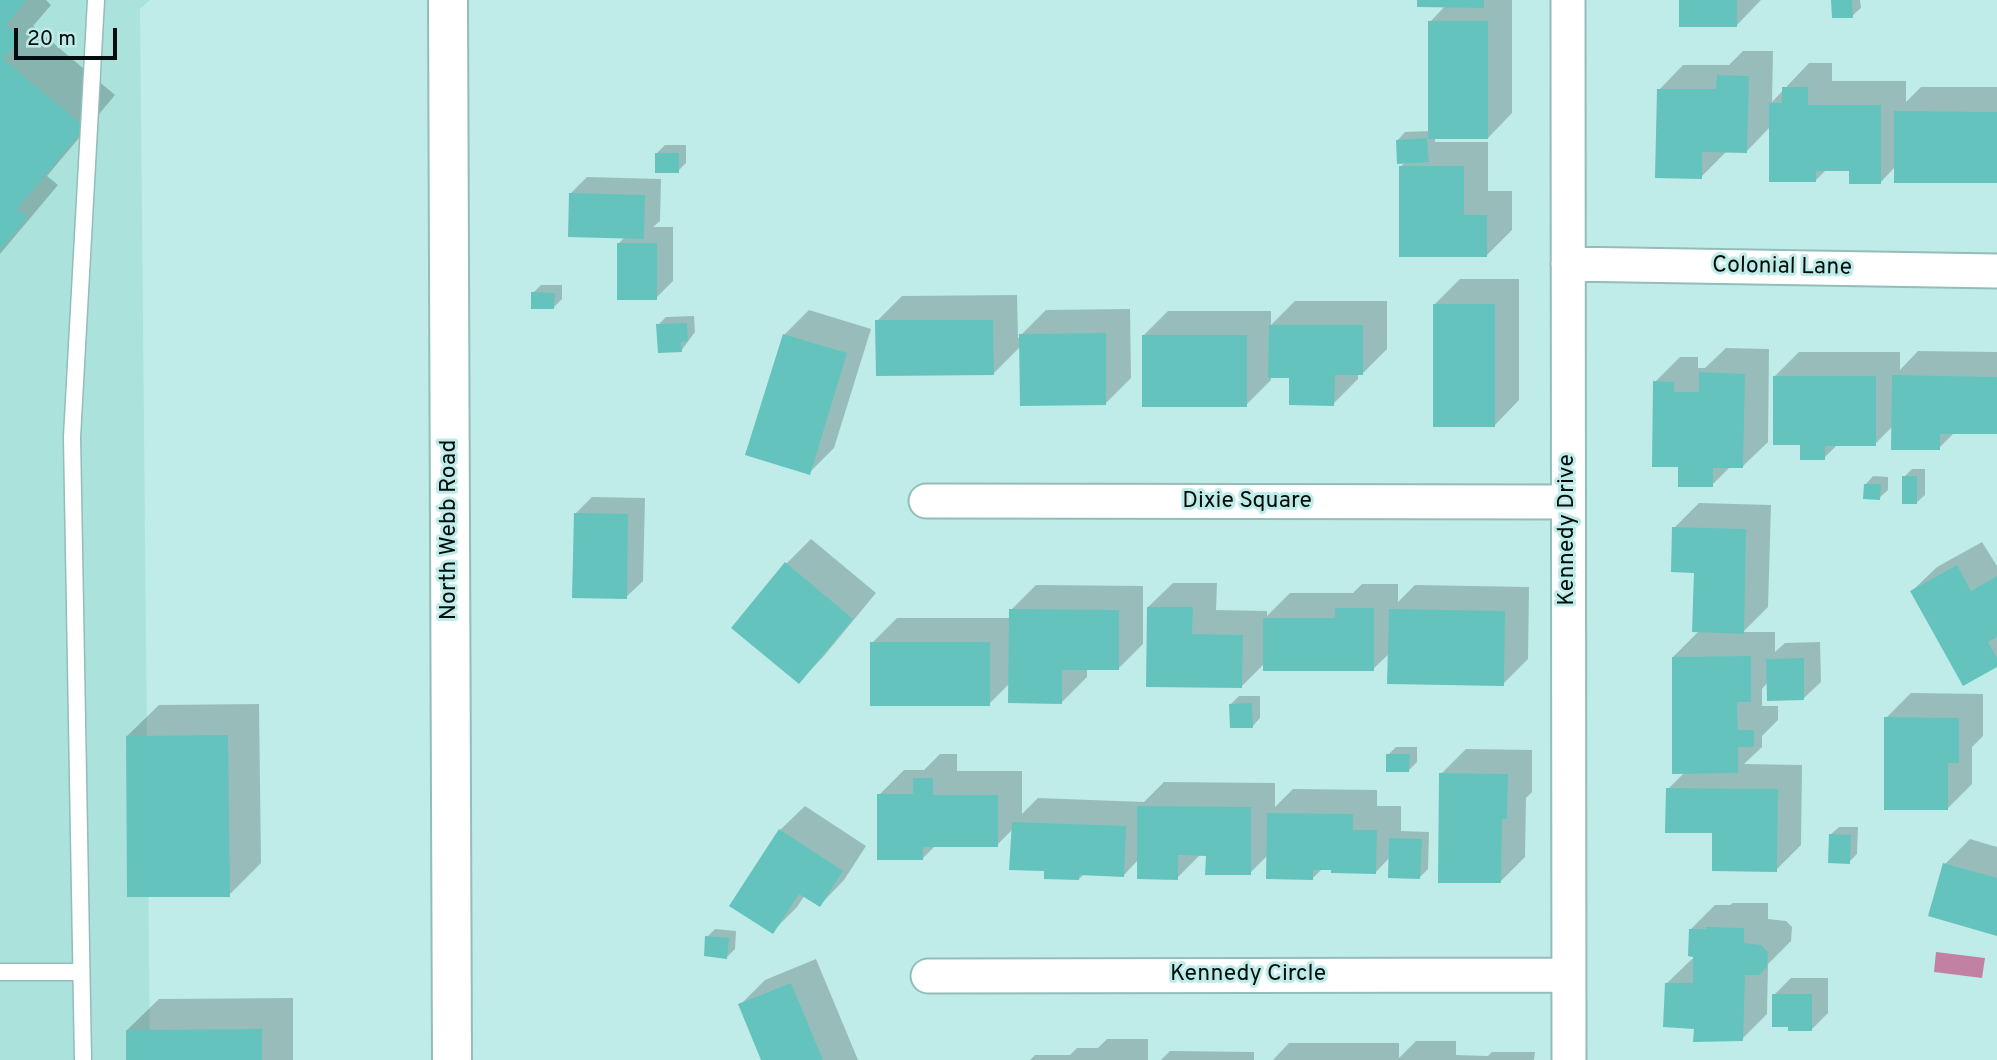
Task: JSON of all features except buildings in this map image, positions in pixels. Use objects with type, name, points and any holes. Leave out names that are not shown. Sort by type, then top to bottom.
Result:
[{"type":"main road","name":"North Webb Road","points":[[448,0],[452,1060]]},
{"type":"street","name":"Kennedy Drive","points":[[1568,0],[1569,1060]]},
{"type":"street","name":"Colonial Lane","points":[[1567,264],[1997,271]]},
{"type":"street","name":"Dixie Square","points":[[926,501],[1567,502]]},
{"type":"street","name":"Kennedy Circle","points":[[928,976],[1569,975]]},
{"type":"lane","points":[[83,1060],[72,437],[96,0]]},
{"type":"lane","points":[[0,972],[81,972]]},
{"type":"shaded area","points":[[0,0],[150,0],[140,9],[150,1060],[0,1060]]},
{"type":"shaded area","points":[[1936,952],[1985,958],[1982,978],[1934,972]]}]
